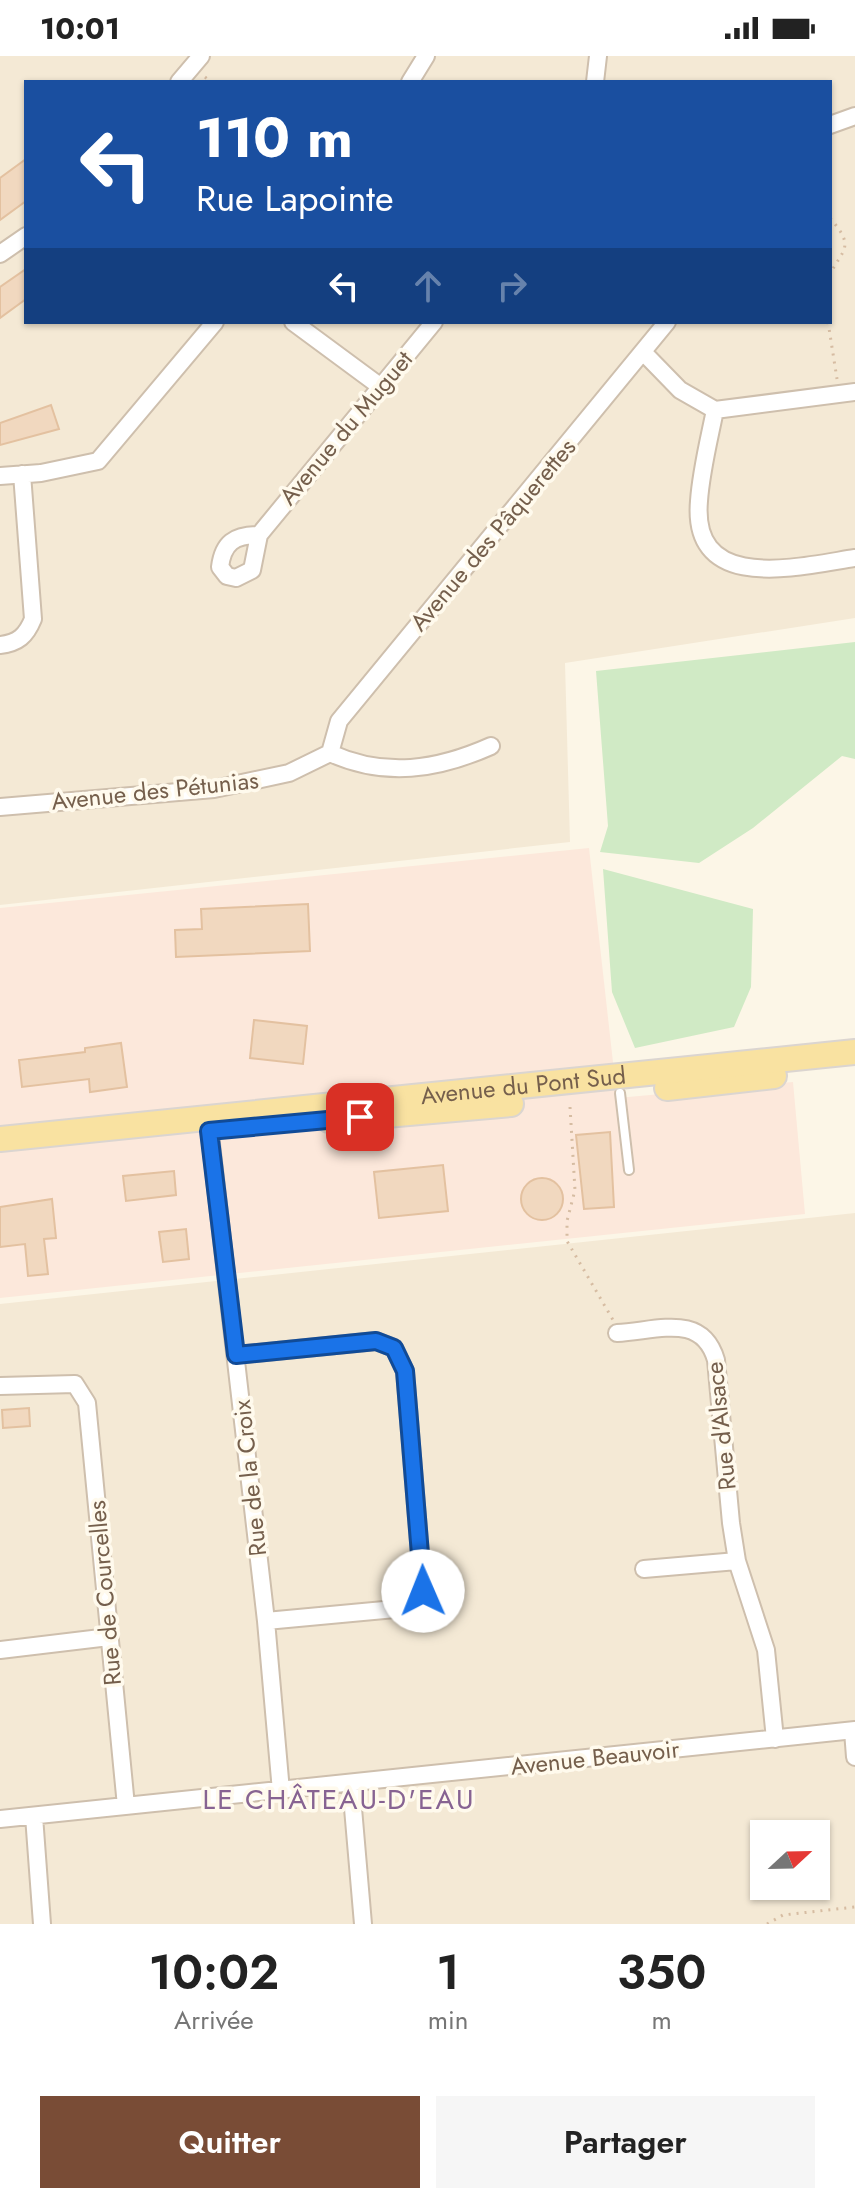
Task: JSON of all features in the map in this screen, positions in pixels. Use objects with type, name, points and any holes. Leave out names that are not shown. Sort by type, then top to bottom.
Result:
[{"type":"main road","name":"Avenue du Pont Sud","points":[[0,1152],[208,1125],[855,1052]]},
{"type":"main road","name":"Avenue du Pont Sud","points":[[0,1139],[620,1093],[855,1067]]},
{"type":"street","points":[[181,80],[201,56]]},
{"type":"street","points":[[411,80],[426,56]]},
{"type":"street","points":[[595,80],[598,56]]},
{"type":"street","points":[[832,124],[855,116]]},
{"type":"street","points":[[0,254],[24,237]]},
{"type":"street","points":[[0,476],[98,461],[213,324]]},
{"type":"street","points":[[296,324],[381,387]]},
{"type":"street","name":"Avenue du Muguet","points":[[259,535],[432,324]]},
{"type":"street","name":"Avenue des Pâquerettes","points":[[330,753],[339,721],[666,324]]},
{"type":"street","points":[[644,353],[680,390],[715,410],[847,393]]},
{"type":"street","points":[[715,410],[698,503],[701,534],[712,556],[732,566],[798,567],[855,558]]},
{"type":"street","points":[[0,645],[16,642],[27,634],[33,619],[22,474]]},
{"type":"street","points":[[330,753],[376,769],[411,770],[442,764],[491,746]]},
{"type":"street","name":"Avenue des Pétunias","points":[[0,807],[214,789],[289,773],[330,753]]},
{"type":"street","name":"Rue de la Croix","points":[[208,1125],[266,1621],[281,1791]]},
{"type":"street","name":"Rue d'Alsace","points":[[619,1333],[688,1328],[705,1335],[712,1344],[737,1561],[766,1650],[775,1739]]},
{"type":"street","points":[[236,1355],[376,1341],[394,1348],[405,1371],[423,1591],[414,1603],[395,1609],[266,1621]]},
{"type":"street","name":"Rue de Courcelles","points":[[0,1386],[75,1384],[87,1403],[126,1806]]},
{"type":"street","points":[[644,1569],[737,1561]]},
{"type":"street","points":[[0,1650],[109,1637]]},
{"type":"street","points":[[854,1731],[855,1757]]},
{"type":"street","name":"Avenue Beauvoir","points":[[0,1819],[854,1731]]},
{"type":"street","points":[[351,1785],[363,1924]]},
{"type":"street","points":[[34,1816],[42,1924]]},
{"type":"lane","points":[[620,1093],[629,1170]]},
{"type":"path","points":[[832,221],[845,240],[844,257],[832,272]]},
{"type":"path","points":[[829,324],[847,393]]},
{"type":"path","points":[[570,1107],[575,1190],[567,1221],[567,1241],[619,1333]]},
{"type":"path","points":[[767,1924],[783,1915],[855,1907]]},
{"type":"shaded area","points":[[0,56],[855,56],[855,618],[565,663],[570,842],[0,905]]},
{"type":"shaded area","points":[[589,848],[617,1098],[793,1082],[805,1214],[0,1298],[0,908]]},
{"type":"shaded area","points":[[855,1213],[855,1924],[0,1924],[0,1304]]},
{"type":"green space","points":[[855,642],[855,759],[842,756],[753,828],[699,863],[600,852],[608,826],[596,671]]},
{"type":"green space","points":[[603,869],[753,909],[751,987],[734,1027],[635,1048],[612,992]]},
{"type":"building","points":[[24,160],[24,202],[0,220],[0,178]]},
{"type":"building","points":[[24,270],[24,300],[0,318],[0,287]]},
{"type":"building","points":[[51,405],[59,429],[0,445],[0,423]]},
{"type":"building","points":[[308,904],[310,951],[176,957],[175,930],[202,929],[201,909]]},
{"type":"building","points":[[254,1020],[307,1026],[303,1064],[250,1058]]},
{"type":"building","points":[[121,1043],[127,1087],[90,1092],[89,1079],[22,1087],[19,1060],[85,1052],[85,1048]]},
{"type":"building","points":[[610,1132],[614,1207],[584,1209],[576,1135]]},
{"type":"building","points":[[443,1165],[448,1211],[379,1218],[374,1172]]},
{"type":"building","points":[[174,1171],[176,1195],[126,1201],[123,1176]]},
{"type":"building","points":[[542,1178],[557,1184],[563,1199],[557,1214],[542,1220],[527,1214],[521,1199],[527,1184]]},
{"type":"building","points":[[52,1199],[56,1238],[44,1239],[48,1274],[28,1276],[25,1244],[0,1247],[0,1207]]},
{"type":"building","points":[[186,1229],[189,1259],[163,1262],[159,1232]]},
{"type":"building","points":[[29,1408],[30,1426],[3,1428],[2,1410]]},
{"type":"district","name":"LE CHÂTEAU-D'EAU","points":[[339,1799]]},
{"type":"route","points":[[360,1117],[209,1131],[236,1355],[376,1341],[394,1348],[400,1355],[405,1371],[425,1583],[423,1591]]}]
